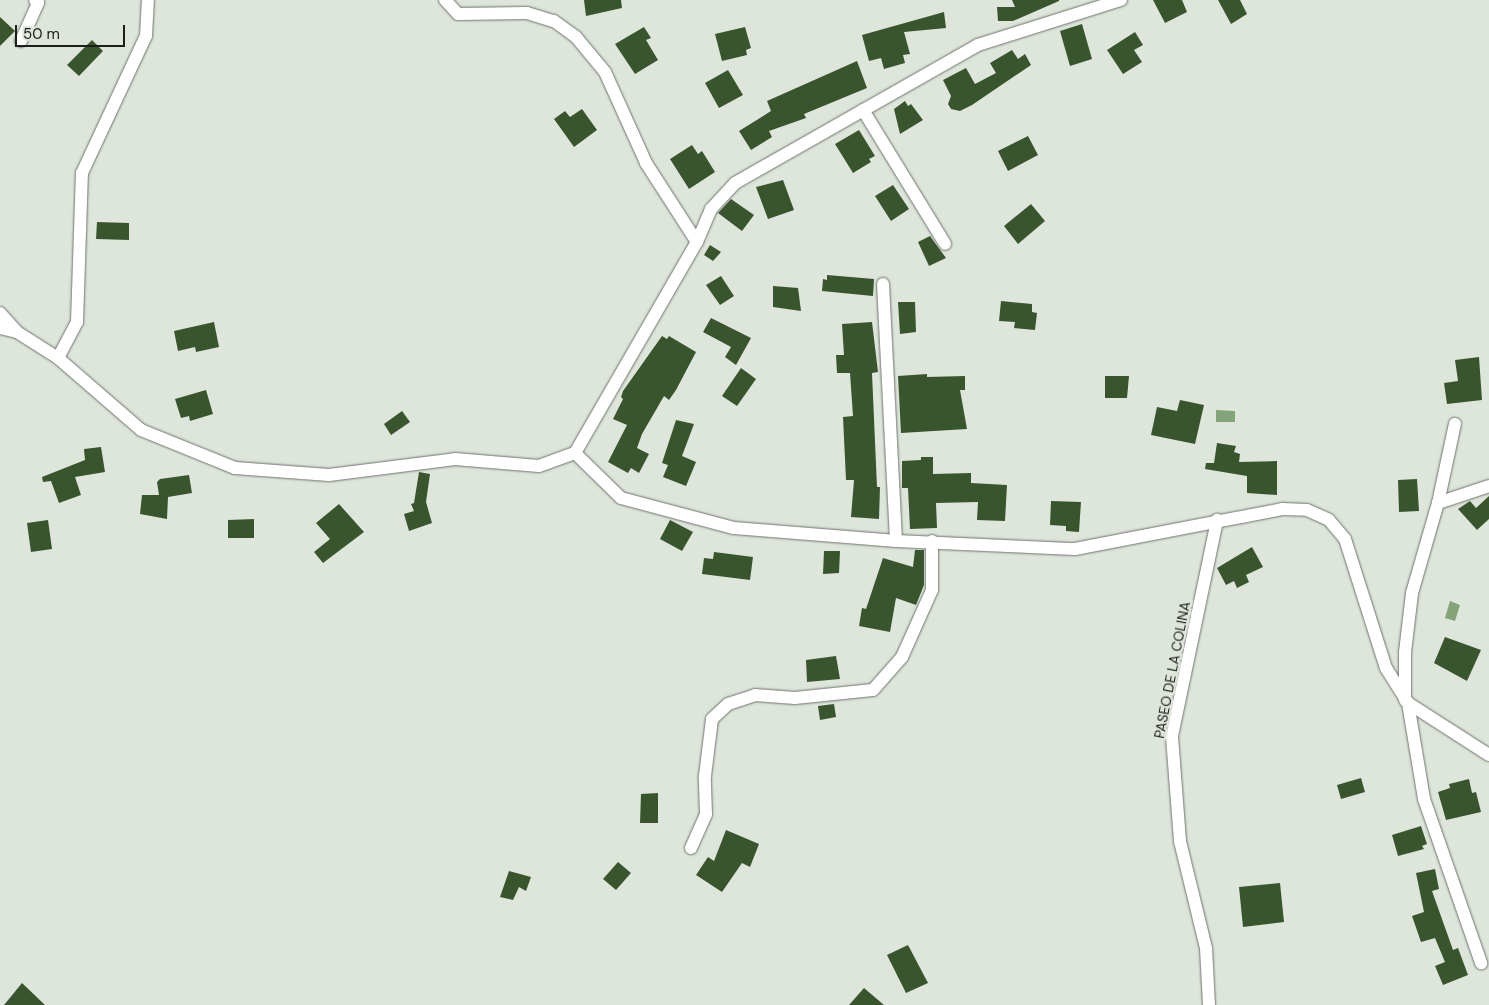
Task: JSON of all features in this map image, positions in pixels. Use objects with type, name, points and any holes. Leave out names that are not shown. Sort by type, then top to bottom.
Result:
[{"type":"street","points":[[22,41],[38,3],[36,0]]},
{"type":"street","points":[[58,358],[77,322],[82,174],[146,36],[148,0]]},
{"type":"street","points":[[445,0],[458,14],[526,13],[554,21],[576,37],[605,72],[646,163],[697,242]]},
{"type":"street","points":[[0,313],[17,332],[58,358],[141,430],[235,468],[329,475],[455,459],[539,466],[575,453],[697,242],[711,209],[735,183],[978,45],[1121,0]]},
{"type":"street","points":[[864,110],[945,244]]},
{"type":"street","points":[[883,284],[896,541]]},
{"type":"street","points":[[0,328],[17,332]]},
{"type":"street","points":[[1455,424],[1438,503],[1412,594],[1405,652],[1406,701],[1424,798],[1481,962]]},
{"type":"street","points":[[575,453],[621,498],[734,528],[896,541],[1075,549],[1282,509],[1307,510],[1328,520],[1345,540],[1386,668],[1406,701],[1489,754]]},
{"type":"street","points":[[1438,503],[1489,486]]},
{"type":"street","name":"PASEO DE LA COLINA","points":[[1208,1005],[1206,948],[1180,841],[1172,736],[1218,520]]},
{"type":"street","points":[[691,848],[706,814],[706,776],[712,719],[728,704],[755,695],[795,698],[873,690],[902,657],[932,590],[932,542]]},
{"type":"shaded area","points":[[1216,410],[1235,411],[1235,422],[1216,422]]},
{"type":"shaded area","points":[[1450,601],[1460,605],[1455,621],[1445,618]]},
{"type":"building","points":[[584,0],[621,0],[622,8],[586,16]]},
{"type":"building","points":[[1012,0],[1059,1],[1013,21],[998,21],[997,7],[1015,7]]},
{"type":"building","points":[[1153,0],[1182,0],[1187,12],[1165,23]]},
{"type":"building","points":[[1218,0],[1240,0],[1247,14],[1231,24]]},
{"type":"building","points":[[944,12],[946,28],[904,32],[910,54],[903,55],[905,63],[884,69],[881,58],[869,61],[862,35]]},
{"type":"building","points":[[0,17],[15,31],[0,46]]},
{"type":"building","points":[[1082,24],[1092,59],[1070,66],[1060,31]]},
{"type":"building","points":[[644,27],[651,38],[646,40],[658,60],[635,74],[615,44]]},
{"type":"building","points":[[745,27],[751,48],[746,50],[747,55],[722,61],[715,34]]},
{"type":"building","points":[[1135,32],[1143,45],[1134,50],[1142,62],[1123,74],[1107,50]]},
{"type":"building","points":[[92,40],[103,51],[79,76],[67,65]]},
{"type":"building","points":[[1012,50],[1018,59],[1025,54],[1031,65],[972,105],[960,111],[951,109],[948,104],[951,96],[943,80],[966,68],[975,84],[996,73],[990,63]]},
{"type":"building","points":[[857,61],[867,88],[804,114],[806,118],[769,131],[772,137],[751,150],[739,131],[771,111],[767,101]]},
{"type":"building","points":[[728,70],[743,95],[719,108],[705,83]]},
{"type":"building","points":[[905,101],[908,106],[911,104],[923,120],[900,134],[894,109]]},
{"type":"building","points":[[582,109],[597,130],[574,147],[554,119],[565,111],[570,117]]},
{"type":"building","points":[[859,130],[875,156],[869,159],[871,162],[853,173],[835,144]]},
{"type":"building","points":[[1028,136],[1038,155],[1008,171],[998,151]]},
{"type":"building","points":[[692,145],[698,154],[702,151],[715,172],[689,189],[670,159]]},
{"type":"building","points":[[783,180],[794,210],[768,219],[756,187]]},
{"type":"building","points":[[893,185],[909,209],[891,221],[875,196]]},
{"type":"building","points":[[731,199],[754,215],[742,231],[718,213]]},
{"type":"building","points":[[1031,204],[1045,221],[1018,244],[1004,226]]},
{"type":"building","points":[[97,222],[129,223],[129,240],[96,239]]},
{"type":"building","points":[[930,236],[946,258],[929,266],[918,242]]},
{"type":"building","points":[[710,245],[721,252],[713,261],[704,255]]},
{"type":"building","points":[[827,275],[874,279],[873,296],[822,291],[823,279],[827,280]]},
{"type":"building","points":[[721,276],[734,296],[720,305],[706,285]]},
{"type":"building","points":[[773,286],[798,288],[801,311],[773,307]]},
{"type":"building","points":[[1001,301],[1032,304],[1032,312],[1037,313],[1035,330],[1014,328],[1015,322],[999,321]]},
{"type":"building","points":[[898,302],[915,302],[916,332],[900,334]]},
{"type":"building","points":[[711,318],[751,338],[736,365],[725,357],[731,347],[703,332]]},
{"type":"building","points":[[214,322],[219,347],[196,352],[195,347],[178,351],[174,331]]},
{"type":"building","points":[[872,322],[878,372],[872,373],[877,487],[880,487],[879,519],[851,517],[854,480],[846,480],[843,417],[853,416],[850,373],[837,373],[836,355],[844,355],[842,324]]},
{"type":"building","points":[[662,336],[667,339],[669,336],[696,352],[676,390],[669,400],[664,396],[642,434],[637,448],[649,454],[639,473],[631,468],[628,473],[608,462],[627,425],[613,419],[623,399],[621,397],[623,391]]},
{"type":"building","points":[[1479,357],[1482,400],[1447,404],[1444,383],[1458,381],[1455,360]]},
{"type":"building","points":[[741,368],[756,379],[737,406],[722,396]]},
{"type":"building","points":[[927,374],[927,377],[965,376],[965,390],[960,390],[967,429],[901,433],[898,376]]},
{"type":"building","points":[[1105,376],[1129,376],[1127,398],[1105,398]]},
{"type":"building","points":[[206,390],[213,414],[190,421],[189,416],[181,418],[175,399]]},
{"type":"building","points":[[1180,400],[1204,405],[1195,444],[1151,435],[1157,407],[1177,411]]},
{"type":"building","points":[[402,411],[410,422],[391,435],[384,424]]},
{"type":"building","points":[[676,420],[694,424],[682,456],[696,462],[686,486],[663,477],[668,465],[662,463]]},
{"type":"building","points":[[1217,443],[1236,446],[1234,452],[1240,454],[1239,462],[1277,461],[1277,495],[1247,493],[1247,476],[1205,469],[1206,463],[1214,463]]},
{"type":"building","points":[[101,447],[105,472],[75,477],[81,495],[59,503],[51,481],[43,482],[42,477],[85,460],[84,449]]},
{"type":"building","points":[[921,457],[933,457],[933,474],[971,473],[971,483],[1007,485],[1005,521],[977,520],[978,502],[936,503],[937,528],[910,529],[908,488],[902,488],[902,461],[921,460]]},
{"type":"building","points":[[419,472],[430,474],[426,502],[432,523],[409,531],[404,514],[414,511],[411,504],[414,503]]},
{"type":"building","points":[[189,475],[192,493],[168,497],[167,519],[140,514],[142,495],[159,495],[157,482],[160,479]]},
{"type":"building","points":[[1417,479],[1419,511],[1399,512],[1398,480]]},
{"type":"building","points":[[1489,496],[1489,519],[1477,530],[1458,509],[1470,501],[1476,508]]},
{"type":"building","points":[[1051,501],[1081,502],[1079,532],[1066,531],[1066,526],[1050,525]]},
{"type":"building","points":[[339,504],[364,532],[323,563],[314,552],[330,539],[316,523]]},
{"type":"building","points":[[254,519],[254,538],[228,538],[228,520]]},
{"type":"building","points":[[48,520],[52,549],[31,552],[27,523]]},
{"type":"building","points":[[670,520],[693,532],[682,551],[660,539]]},
{"type":"building","points":[[1252,547],[1263,567],[1246,575],[1249,582],[1237,588],[1234,581],[1226,585],[1217,568]]},
{"type":"building","points":[[915,550],[924,550],[924,585],[916,605],[896,598],[890,632],[859,626],[862,608],[866,609],[883,558],[913,567]]},
{"type":"building","points":[[824,551],[840,551],[839,573],[823,574]]},
{"type":"building","points":[[714,552],[753,557],[750,580],[702,574],[704,558],[713,559]]},
{"type":"building","points":[[1445,637],[1481,650],[1467,681],[1434,663]]},
{"type":"building","points":[[836,656],[840,679],[807,682],[806,660]]},
{"type":"building","points":[[834,704],[836,717],[820,720],[818,706]]},
{"type":"building","points":[[1361,778],[1365,792],[1341,799],[1337,785]]},
{"type":"building","points":[[1469,779],[1472,793],[1476,792],[1481,812],[1446,820],[1438,792],[1450,788],[1449,784]]},
{"type":"building","points":[[658,793],[658,823],[640,823],[641,794]]},
{"type":"building","points":[[1421,826],[1427,844],[1422,846],[1424,849],[1398,856],[1392,835]]},
{"type":"building","points":[[726,830],[759,844],[750,867],[742,863],[722,892],[696,875],[708,857],[714,861]]},
{"type":"building","points":[[618,862],[631,873],[616,890],[603,879]]},
{"type":"building","points":[[1435,869],[1439,889],[1432,891],[1453,950],[1458,948],[1468,975],[1443,985],[1435,966],[1445,962],[1435,938],[1421,942],[1412,916],[1424,912],[1416,873]]},
{"type":"building","points":[[509,871],[531,877],[526,891],[519,887],[513,900],[500,897]]},
{"type":"building","points":[[1280,883],[1284,922],[1243,927],[1239,887]]},
{"type":"building","points":[[908,945],[928,983],[906,993],[887,955]]},
{"type":"building","points":[[22,983],[45,1005],[4,1005]]},
{"type":"building","points":[[864,988],[884,1005],[849,1005]]}]
